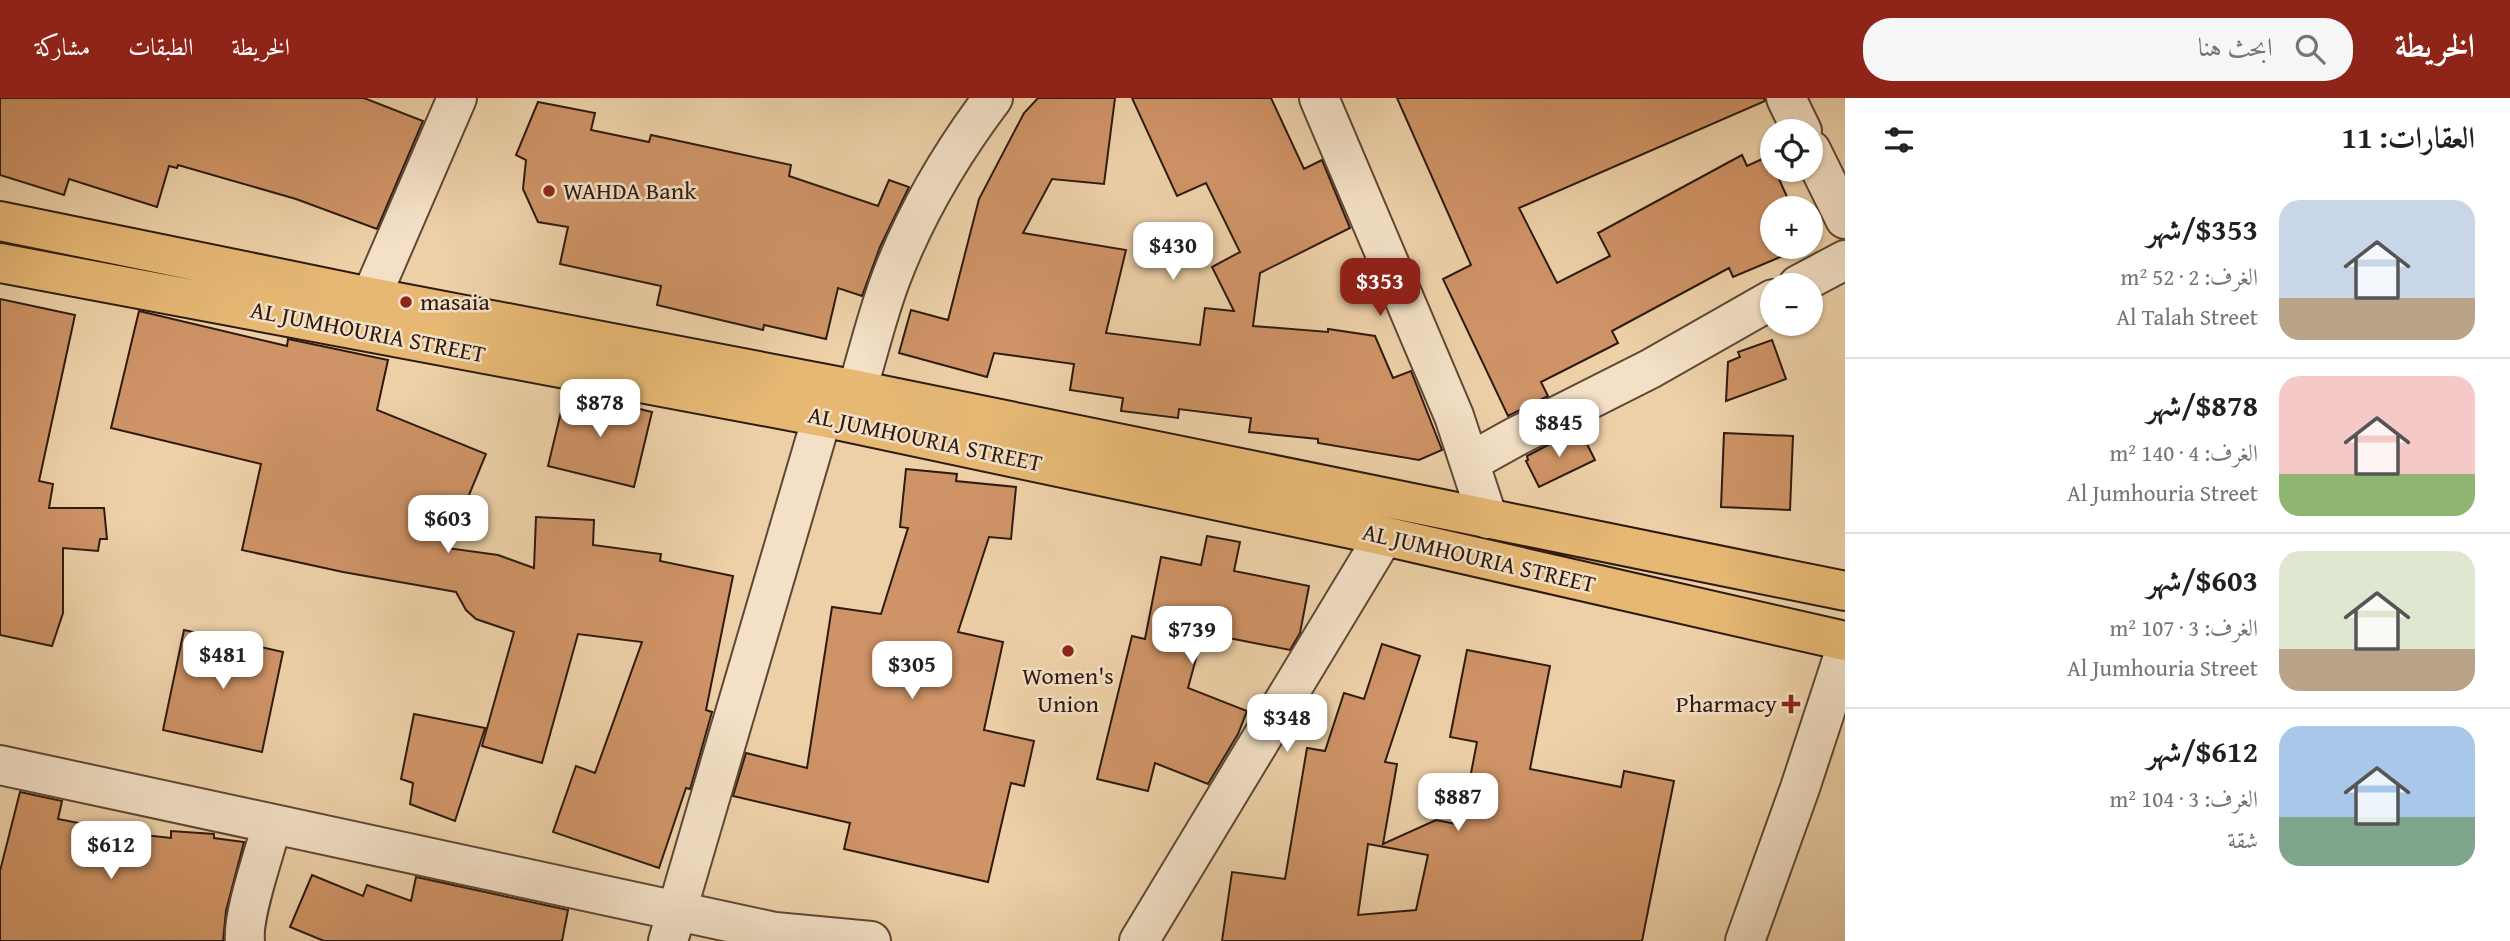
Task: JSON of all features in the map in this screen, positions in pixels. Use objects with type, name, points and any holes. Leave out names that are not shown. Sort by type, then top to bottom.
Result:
[{"type":"main road","name":"AL JUMHOURIA STREET","points":[[0,221],[371,297],[857,390],[1845,591]]},
{"type":"main road","name":"AL JUMHOURIA STREET","points":[[0,263],[822,417],[1384,536],[1845,641]]},
{"type":"street","points":[[371,297],[457,98]]},
{"type":"street","points":[[857,390],[889,282],[910,232],[934,183],[993,98]]},
{"type":"street","points":[[1319,98],[1454,416],[1488,519]]},
{"type":"street","points":[[1786,98],[1796,119]]},
{"type":"street","points":[[1823,174],[1845,219]]},
{"type":"street","points":[[1821,273],[1845,260]]},
{"type":"street","points":[[1470,462],[1650,369],[1760,306]]},
{"type":"street","points":[[672,926],[822,417]]},
{"type":"street","points":[[1139,941],[1384,536]]},
{"type":"street","points":[[1745,941],[1800,788],[1845,651]]},
{"type":"street","points":[[0,765],[272,824],[672,926],[871,941]]},
{"type":"street","points":[[245,941],[244,933],[272,824]]},
{"type":"building","points":[[0,98],[364,98],[423,121],[377,229],[296,199],[178,165],[177,168],[169,166],[157,207],[69,179],[64,195],[0,175]]},
{"type":"building","points":[[1038,98],[1115,98],[1104,184],[1052,179],[1023,233],[1126,250],[1106,333],[1200,345],[1205,308],[1234,311],[1212,267],[1240,252],[1206,183],[1177,196],[1132,98],[1271,98],[1304,169],[1322,160],[1350,228],[1260,273],[1253,326],[1328,332],[1328,329],[1375,336],[1393,378],[1411,371],[1442,450],[1419,460],[1318,443],[1318,439],[1249,432],[1251,418],[1179,409],[1178,418],[1121,411],[1123,398],[1070,390],[1074,364],[994,353],[987,377],[899,353],[911,310],[948,320],[979,199],[1024,113]]},
{"type":"building","points":[[1397,98],[1764,98],[1765,101],[1519,208],[1557,283],[1610,256],[1598,233],[1742,155],[1747,166],[1760,160],[1760,182],[1780,182],[1787,196],[1760,196],[1760,259],[1776,259],[1733,277],[1729,268],[1612,331],[1618,343],[1541,382],[1548,396],[1508,416],[1443,279],[1471,265]]},
{"type":"building","points":[[538,102],[595,113],[591,130],[649,142],[651,135],[791,165],[789,176],[878,206],[889,180],[909,187],[880,247],[862,296],[838,288],[826,339],[764,325],[763,330],[657,305],[661,286],[560,264],[568,227],[538,222],[523,189],[526,160],[516,155]]},
{"type":"building","points":[[0,299],[75,315],[39,481],[53,484],[49,508],[104,508],[107,539],[100,539],[98,551],[63,548],[63,613],[52,646],[0,635]]},
{"type":"building","points":[[139,311],[287,346],[288,339],[388,360],[377,410],[486,454],[447,548],[498,555],[534,568],[536,517],[594,520],[593,545],[661,554],[660,561],[733,576],[706,710],[712,712],[690,789],[686,788],[659,868],[553,832],[576,766],[595,773],[642,642],[578,634],[542,763],[482,746],[514,632],[476,619],[466,610],[456,592],[343,572],[242,550],[261,464],[111,428]]},
{"type":"building","points":[[1772,340],[1786,379],[1726,401],[1728,362],[1740,357],[1738,352]]},
{"type":"building","points":[[566,391],[652,412],[634,487],[548,466]]},
{"type":"building","points":[[1724,433],[1793,436],[1790,510],[1721,507]]},
{"type":"building","points":[[1582,434],[1595,460],[1539,487],[1526,461],[1527,456],[1567,435],[1569,440]]},
{"type":"building","points":[[906,469],[957,474],[956,481],[1016,487],[1011,539],[989,537],[958,632],[1003,642],[984,730],[1034,741],[1024,786],[1011,783],[988,882],[844,849],[850,823],[733,796],[746,753],[807,768],[832,607],[881,614],[908,528],[900,527]]},
{"type":"building","points":[[1207,536],[1240,542],[1234,571],[1309,586],[1300,633],[1290,650],[1203,633],[1188,688],[1247,711],[1238,734],[1208,784],[1155,763],[1148,791],[1097,779],[1132,636],[1145,639],[1161,557],[1201,565]]},
{"type":"building","points":[[184,630],[283,652],[262,752],[163,730]]},
{"type":"building","points":[[1382,644],[1420,656],[1385,762],[1397,764],[1383,844],[1436,820],[1461,825],[1477,742],[1450,737],[1467,650],[1550,666],[1530,769],[1621,787],[1624,771],[1674,781],[1642,941],[1222,941],[1232,872],[1285,879],[1307,748],[1325,751],[1344,693],[1364,699]],"holes":[[[1368,844],[1428,855],[1416,910],[1358,915]]]},
{"type":"building","points":[[414,714],[485,728],[455,821],[410,804],[413,783],[401,779]]},
{"type":"building","points":[[20,792],[62,801],[58,819],[135,834],[171,838],[171,831],[214,834],[214,838],[244,842],[226,911],[223,941],[0,941],[0,871]]},
{"type":"building","points":[[312,875],[363,896],[367,885],[411,901],[416,877],[568,910],[562,941],[324,941],[290,927]]},
{"type":"place","name":"WAHDA Bank","points":[[549,191]]},
{"type":"place","name":"masaia","points":[[406,302]]},
{"type":"place","name":"Women's Union","points":[[1068,651]]},
{"type":"place","name":"Pharmacy","points":[[1791,704]]}]
